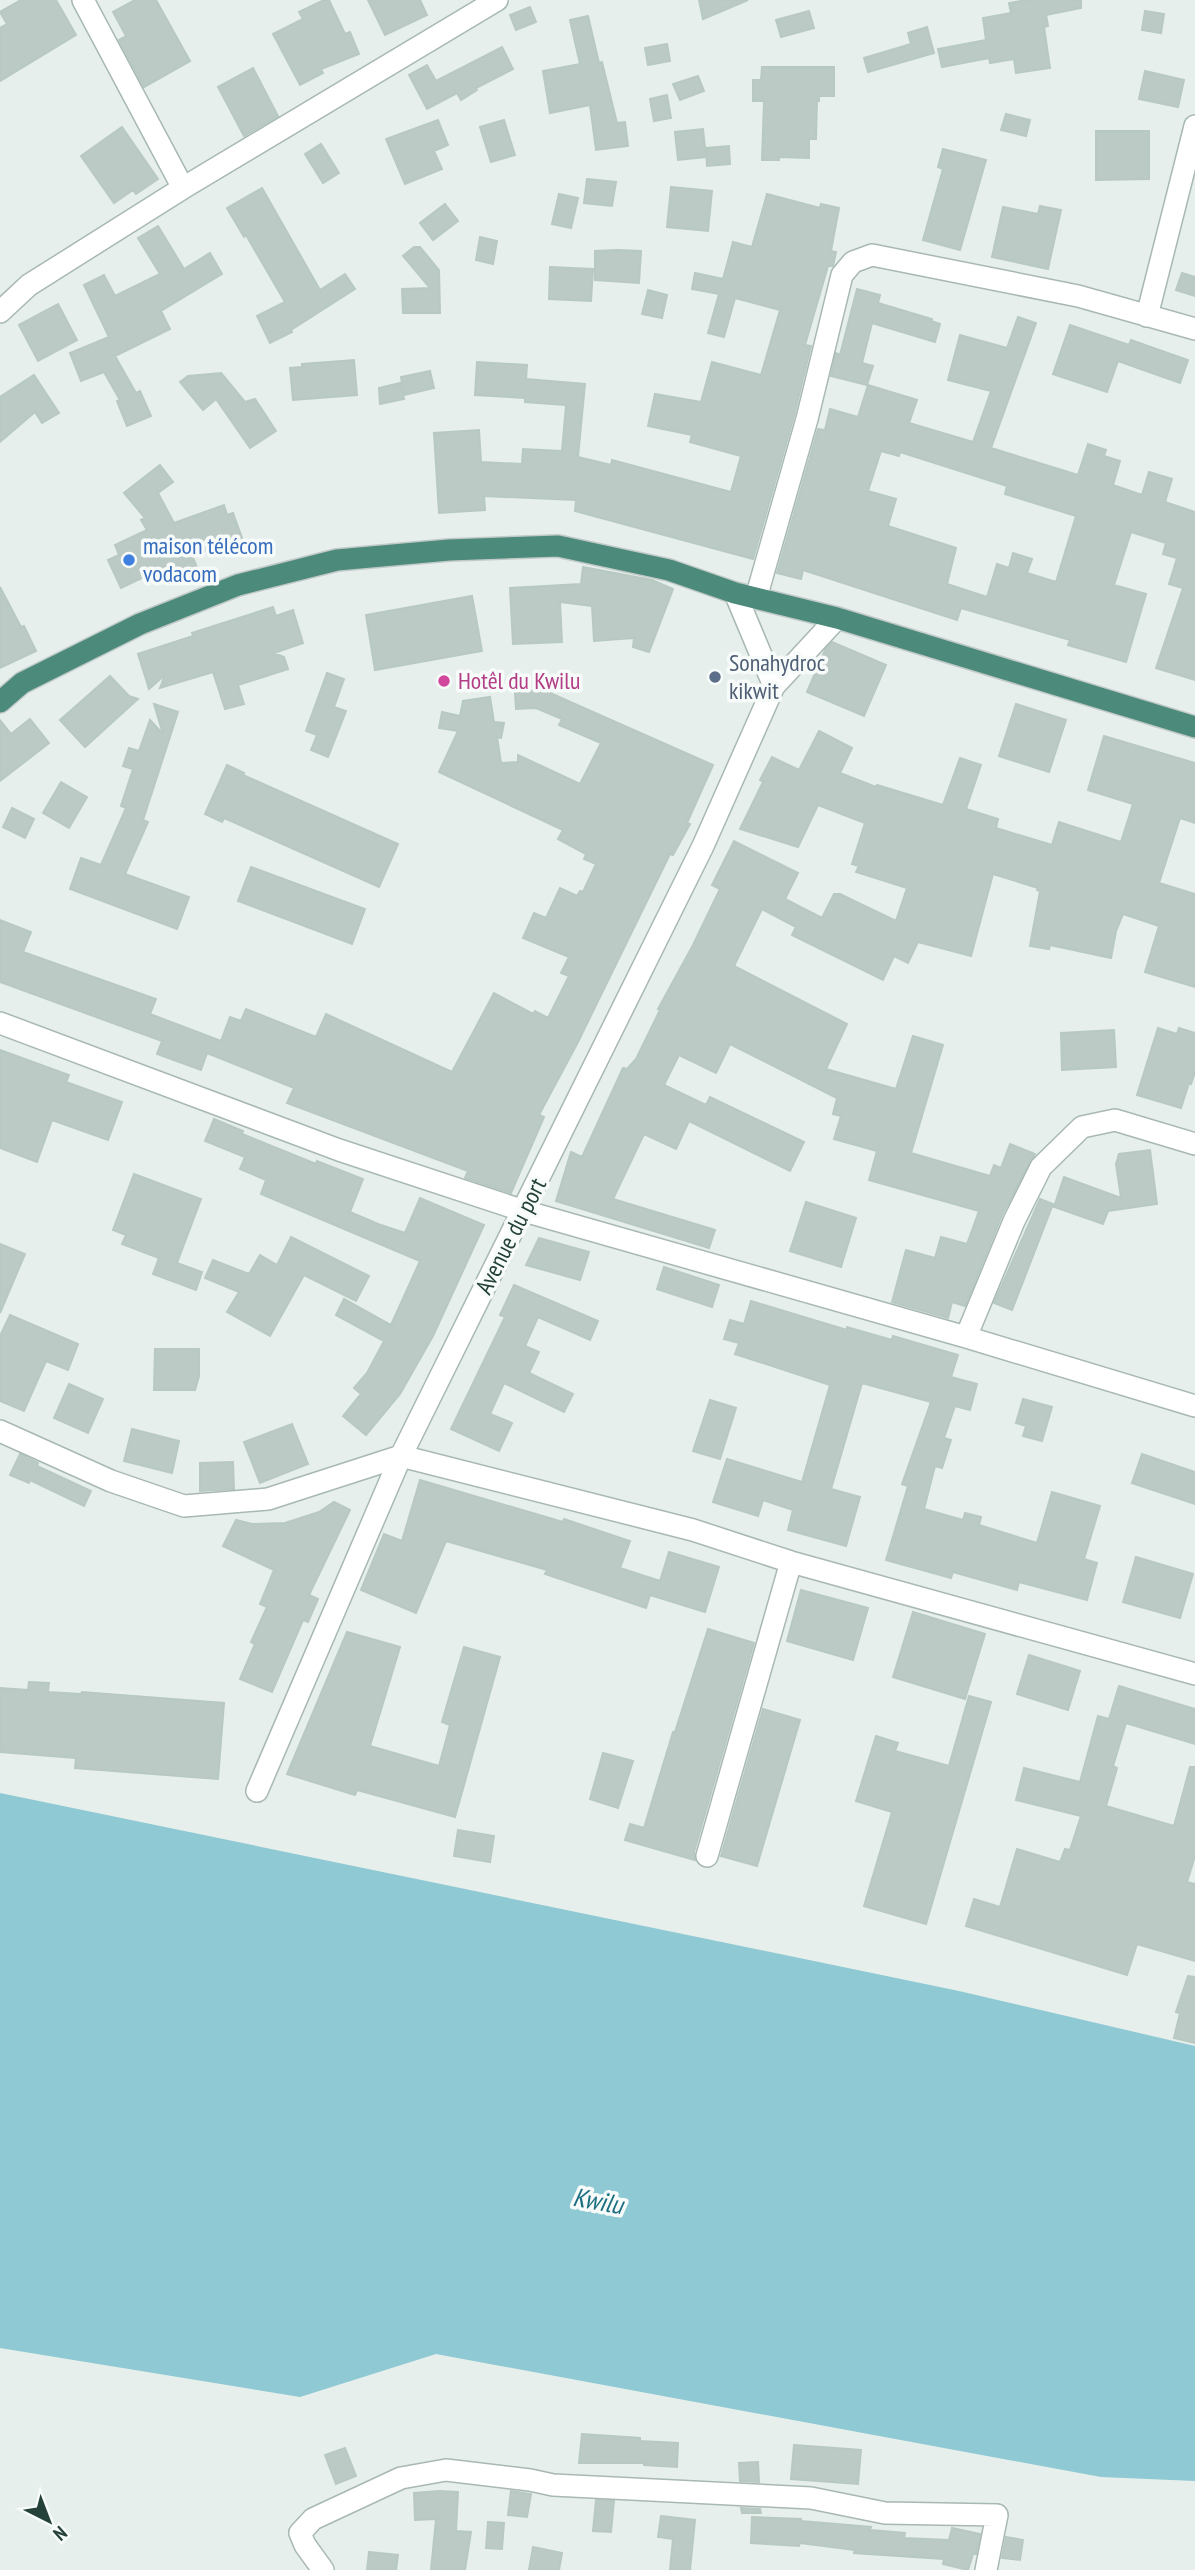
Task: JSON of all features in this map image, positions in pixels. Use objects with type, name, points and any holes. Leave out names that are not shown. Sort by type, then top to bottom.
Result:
[{"type":"highway","points":[[0,702],[22,683],[140,624],[237,585],[337,560],[449,550],[558,546],[669,570],[1195,727]]},
{"type":"street","points":[[83,0],[183,188]]},
{"type":"street","points":[[0,312],[29,285],[183,188],[497,0]]},
{"type":"street","points":[[1147,316],[1195,125]]},
{"type":"street","points":[[774,687],[746,595],[807,419],[842,275],[853,262],[872,255],[1078,296],[1195,329]]},
{"type":"street","name":"Avenue du port","points":[[257,1791],[401,1456],[703,846],[774,687],[837,618]]},
{"type":"street","points":[[0,1024],[339,1150],[524,1211],[966,1337],[1195,1406]]},
{"type":"street","points":[[966,1337],[1014,1221],[1041,1167],[1082,1127],[1115,1120],[1195,1144]]},
{"type":"street","points":[[0,1432],[111,1481],[184,1506],[268,1499],[401,1456],[693,1530],[791,1562],[1195,1674]]},
{"type":"street","points":[[706,1856],[791,1562]]},
{"type":"street","points":[[323,2570],[300,2533],[313,2519],[401,2478],[446,2470],[553,2485],[811,2498],[886,2513],[997,2515],[986,2570]]},
{"type":"water","name":"Kwilu","points":[[0,1793],[959,1991],[1195,2046],[1195,2481],[1101,2477],[436,2354],[300,2397],[0,2348]]},
{"type":"building","points":[[21,0],[56,0],[76,35],[0,81],[0,28],[7,24],[0,12]]},
{"type":"building","points":[[135,0],[156,0],[190,61],[144,87],[119,40],[126,36],[113,12]]},
{"type":"building","points":[[329,0],[345,34],[350,32],[359,54],[321,69],[323,73],[300,85],[273,34],[303,19],[299,12]]},
{"type":"building","points":[[368,0],[420,0],[427,15],[385,35]]},
{"type":"building","points":[[699,0],[748,0],[703,19]]},
{"type":"building","points":[[1027,0],[1081,0],[1081,8],[1046,15],[1048,26],[1044,27],[1050,68],[1016,73],[1014,59],[990,63],[989,58],[942,67],[938,49],[986,40],[983,18],[1011,13],[1009,3]]},
{"type":"building","points":[[530,7],[536,22],[516,30],[510,15]]},
{"type":"building","points":[[809,11],[814,28],[781,37],[776,20]]},
{"type":"building","points":[[1145,11],[1164,14],[1161,33],[1142,30]]},
{"type":"building","points":[[588,16],[617,123],[625,122],[628,146],[596,150],[590,105],[550,113],[543,71],[580,64],[570,20]]},
{"type":"building","points":[[927,27],[934,53],[868,72],[864,58],[911,44],[908,33]]},
{"type":"building","points":[[667,44],[670,61],[648,65],[645,48]]},
{"type":"building","points":[[502,47],[513,69],[476,88],[477,90],[461,100],[457,93],[427,109],[409,75],[427,65],[436,81]]},
{"type":"building","points":[[762,67],[834,67],[834,96],[819,96],[816,139],[809,139],[809,158],[779,157],[779,160],[762,160],[764,101],[753,101],[753,80],[761,80]]},
{"type":"building","points":[[253,68],[278,116],[244,136],[218,87]]},
{"type":"building","points":[[1145,71],[1184,80],[1178,107],[1139,99]]},
{"type":"building","points":[[698,76],[704,91],[680,100],[673,84]]},
{"type":"building","points":[[667,95],[671,118],[654,121],[650,99]]},
{"type":"building","points":[[1006,114],[1030,120],[1026,136],[1001,130]]},
{"type":"building","points":[[438,120],[448,145],[434,151],[442,169],[405,184],[386,139]]},
{"type":"building","points":[[504,120],[515,155],[491,162],[480,127]]},
{"type":"building","points":[[122,127],[158,179],[136,194],[133,190],[114,203],[81,156]]},
{"type":"building","points":[[703,129],[706,157],[678,160],[675,132]]},
{"type":"building","points":[[1096,131],[1149,131],[1149,179],[1096,180]]},
{"type":"building","points":[[321,144],[339,173],[323,183],[305,154]]},
{"type":"building","points":[[729,146],[730,164],[707,166],[706,148]]},
{"type":"building","points":[[943,149],[986,160],[960,250],[923,240],[943,169],[938,167]]},
{"type":"building","points":[[587,179],[616,182],[612,206],[584,203]]},
{"type":"building","points":[[671,187],[712,191],[708,231],[667,227]]},
{"type":"building","points":[[262,188],[320,290],[345,274],[355,289],[291,330],[292,332],[270,343],[257,316],[285,302],[227,208]]},
{"type":"building","points":[[559,194],[578,198],[571,228],[552,224]]},
{"type":"building","points":[[767,194],[820,208],[821,204],[839,208],[831,251],[836,252],[833,266],[828,266],[805,345],[811,346],[753,559],[575,511],[576,500],[484,496],[485,510],[439,513],[434,433],[479,430],[481,462],[522,464],[523,449],[562,451],[566,405],[525,402],[525,398],[475,395],[477,362],[527,365],[526,379],[585,384],[578,457],[611,465],[612,460],[731,492],[741,456],[690,442],[692,435],[648,426],[655,394],[701,402],[712,362],[761,375],[780,310],[735,298],[724,337],[708,333],[719,294],[692,289],[695,273],[723,279],[733,242],[752,247]]},
{"type":"building","points":[[445,204],[458,221],[433,240],[420,223]]},
{"type":"building","points":[[1040,206],[1061,210],[1048,269],[992,257],[1003,207],[1038,214]]},
{"type":"building","points":[[158,226],[184,269],[210,253],[222,274],[161,311],[170,329],[115,356],[136,393],[140,391],[151,416],[127,426],[117,401],[120,400],[104,372],[81,381],[70,353],[109,337],[84,285],[104,275],[115,296],[160,274],[138,238]]},
{"type":"building","points":[[480,237],[497,241],[493,264],[476,260]]},
{"type":"building","points":[[414,247],[420,247],[439,270],[440,313],[403,313],[402,289],[430,288],[403,256]]},
{"type":"building","points":[[595,251],[641,251],[639,283],[595,280]]},
{"type":"building","points":[[550,267],[593,269],[591,301],[549,299]]},
{"type":"building","points":[[1182,273],[1195,277],[1195,296],[1176,290]]},
{"type":"building","points":[[857,289],[880,295],[878,303],[932,319],[931,321],[940,324],[935,342],[872,323],[862,363],[873,366],[867,385],[831,376],[836,353],[840,355]]},
{"type":"building","points":[[648,290],[667,295],[662,318],[642,314]]},
{"type":"building","points":[[58,304],[77,340],[38,361],[19,325]]},
{"type":"building","points":[[1018,317],[1036,323],[991,448],[1078,475],[1088,444],[1106,450],[1104,456],[1120,461],[1113,485],[1142,495],[1149,472],[1172,479],[1165,502],[1195,512],[1195,680],[1156,668],[1183,588],[1169,584],[1177,558],[1163,554],[1166,543],[1131,532],[1114,585],[1146,594],[1126,662],[1068,645],[1070,640],[961,608],[957,620],[803,570],[801,579],[777,573],[818,429],[825,430],[830,409],[858,417],[868,385],[917,400],[909,423],[973,442],[991,391],[948,380],[960,335],[1007,348]],"holes":[[[881,451],[899,456],[900,452],[1007,486],[1005,494],[1076,516],[1056,582],[1027,573],[1032,559],[1013,553],[1009,568],[997,564],[987,597],[947,584],[956,548],[888,526],[896,499],[868,491]]]},
{"type":"building","points":[[1070,325],[1129,345],[1131,340],[1188,360],[1180,383],[1118,361],[1107,392],[1053,374]]},
{"type":"building","points":[[354,360],[357,395],[293,400],[290,368],[302,367],[302,364]]},
{"type":"building","points":[[430,371],[434,388],[404,395],[401,377]]},
{"type":"building","points":[[221,373],[245,402],[255,399],[276,431],[250,448],[216,399],[203,410],[180,382],[188,376]]},
{"type":"building","points":[[34,375],[59,413],[42,423],[35,412],[0,442],[0,397]]},
{"type":"building","points":[[400,383],[404,399],[380,404],[379,388]]},
{"type":"building","points":[[160,465],[173,482],[158,493],[174,523],[224,505],[227,515],[233,513],[242,538],[192,555],[198,570],[169,583],[163,568],[121,588],[108,560],[119,555],[115,545],[147,530],[141,520],[145,518],[124,493]]},
{"type":"building","points":[[583,567],[652,580],[673,589],[649,652],[633,647],[634,638],[594,641],[592,606],[560,602],[562,642],[513,644],[510,588],[581,584]]},
{"type":"building","points":[[0,587],[36,651],[0,668]]},
{"type":"building","points":[[472,596],[482,651],[375,670],[366,615]]},
{"type":"building","points":[[273,607],[276,616],[293,610],[303,643],[274,653],[284,657],[288,669],[238,685],[244,704],[225,709],[213,672],[160,688],[165,675],[149,689],[138,654]]},
{"type":"building","points":[[832,642],[886,665],[864,716],[807,692],[825,650]]},
{"type":"building","points":[[327,673],[344,679],[334,707],[346,711],[328,757],[311,750],[317,735],[306,731]]},
{"type":"building","points":[[110,676],[129,696],[138,699],[85,747],[60,720]]},
{"type":"building","points":[[541,689],[713,765],[687,823],[690,824],[673,855],[670,854],[578,1042],[539,1115],[544,1117],[511,1193],[465,1178],[468,1171],[287,1103],[294,1088],[207,1053],[201,1070],[157,1054],[162,1041],[0,982],[0,920],[31,932],[23,952],[156,999],[150,1014],[221,1041],[230,1017],[241,1021],[246,1009],[316,1037],[326,1014],[452,1072],[494,993],[533,1014],[535,1011],[548,1018],[569,976],[561,973],[569,957],[523,938],[534,913],[546,918],[560,888],[577,896],[580,891],[583,892],[596,864],[584,859],[586,854],[558,839],[563,830],[439,772],[458,731],[439,728],[442,712],[460,716],[463,701],[490,697],[494,722],[504,723],[501,738],[497,737],[501,763],[518,762],[518,755],[580,784],[601,743],[559,725],[562,719],[536,708],[516,709],[515,693]]},
{"type":"building","points":[[154,704],[178,712],[143,820],[148,822],[125,874],[189,897],[177,929],[70,889],[81,858],[101,865],[126,808],[121,806],[133,769],[123,766],[129,748],[139,751],[150,720],[163,734]]},
{"type":"building","points":[[1016,704],[1066,720],[1049,772],[999,756]]},
{"type":"building","points":[[30,719],[49,743],[0,781],[0,720],[11,734]]},
{"type":"building","points":[[819,731],[852,748],[840,773],[876,787],[877,785],[943,805],[960,758],[981,765],[966,809],[998,819],[996,828],[1052,845],[1059,822],[1121,842],[1133,804],[1088,790],[1104,736],[1195,763],[1195,823],[1180,818],[1159,883],[1195,894],[1195,987],[1145,972],[1159,926],[1123,914],[1116,931],[1111,958],[1050,945],[1049,949],[1030,946],[1040,891],[1038,888],[993,874],[971,956],[918,942],[908,963],[894,956],[883,980],[792,935],[796,927],[762,909],[734,966],[847,1024],[826,1069],[896,1089],[913,1036],[943,1045],[911,1153],[990,1176],[994,1165],[1001,1168],[1010,1144],[1035,1154],[1002,1215],[965,1306],[952,1302],[948,1318],[892,1302],[906,1250],[935,1258],[941,1237],[967,1244],[979,1211],[869,1180],[877,1151],[834,1139],[841,1116],[833,1114],[837,1098],[730,1044],[716,1073],[679,1055],[664,1085],[706,1105],[710,1097],[804,1142],[790,1171],[689,1121],[676,1149],[644,1134],[613,1199],[715,1230],[709,1248],[556,1201],[571,1152],[582,1157],[623,1068],[627,1069],[636,1059],[660,1010],[658,1009],[693,945],[720,889],[712,885],[734,841],[798,873],[785,899],[822,918],[834,894],[840,894],[896,921],[907,888],[856,872],[859,866],[852,864],[865,823],[818,805],[798,847],[740,829],[772,757],[799,770]]},
{"type":"building","points":[[227,765],[244,773],[243,775],[398,844],[379,887],[224,818],[222,822],[205,814]]},
{"type":"building","points":[[61,782],[87,797],[69,828],[43,813]]},
{"type":"building","points":[[12,808],[34,819],[25,838],[3,827]]},
{"type":"building","points":[[251,867],[365,909],[352,944],[238,901]]},
{"type":"building","points":[[1158,1028],[1177,1034],[1179,1028],[1195,1033],[1195,1072],[1181,1108],[1137,1095]]},
{"type":"building","points":[[1114,1030],[1116,1067],[1062,1070],[1061,1033]]},
{"type":"building","points":[[0,1050],[69,1075],[66,1082],[122,1102],[108,1140],[52,1120],[37,1162],[0,1148]]},
{"type":"building","points":[[214,1119],[243,1131],[242,1134],[316,1164],[317,1161],[363,1179],[350,1212],[378,1224],[405,1233],[420,1198],[484,1225],[433,1336],[400,1394],[366,1435],[343,1416],[361,1394],[354,1388],[367,1373],[384,1341],[336,1315],[344,1299],[391,1325],[420,1261],[261,1194],[266,1180],[240,1169],[245,1157],[205,1141]]},
{"type":"building","points":[[1150,1150],[1157,1204],[1108,1211],[1103,1224],[1054,1207],[1064,1177],[1121,1198],[1116,1164],[1119,1154]]},
{"type":"building","points":[[134,1174],[201,1199],[177,1263],[202,1272],[196,1290],[153,1274],[159,1258],[122,1244],[126,1235],[113,1230]]},
{"type":"building","points":[[1040,1199],[1053,1204],[1012,1310],[994,1303]]},
{"type":"building","points":[[806,1202],[856,1218],[841,1267],[790,1251]]},
{"type":"building","points":[[291,1237],[369,1276],[356,1301],[304,1275],[270,1336],[227,1312],[239,1292],[205,1278],[213,1260],[249,1274],[260,1255],[277,1265]]},
{"type":"building","points":[[539,1238],[589,1252],[580,1280],[526,1265]]},
{"type":"building","points":[[0,1244],[25,1254],[0,1313]]},
{"type":"building","points":[[664,1267],[719,1285],[712,1307],[657,1289]]},
{"type":"building","points":[[514,1285],[598,1321],[590,1340],[538,1317],[525,1346],[539,1352],[529,1373],[573,1394],[564,1412],[504,1383],[490,1414],[512,1423],[499,1451],[451,1429],[505,1317],[500,1315]]},
{"type":"building","points":[[751,1301],[847,1330],[847,1327],[892,1340],[893,1336],[958,1355],[951,1377],[977,1384],[970,1410],[955,1406],[944,1438],[951,1440],[942,1468],[935,1466],[924,1509],[963,1520],[965,1513],[981,1517],[979,1525],[1037,1543],[1052,1492],[1100,1506],[1084,1559],[1097,1563],[1087,1600],[1019,1582],[1017,1590],[953,1572],[951,1578],[886,1560],[908,1486],[902,1484],[931,1402],[862,1383],[831,1489],[860,1497],[846,1546],[788,1530],[793,1510],[763,1500],[758,1516],[713,1502],[727,1459],[802,1482],[830,1385],[735,1354],[739,1343],[724,1339],[730,1320],[744,1324]]},
{"type":"building","points":[[10,1315],[78,1344],[68,1370],[46,1361],[24,1411],[0,1401],[0,1336]]},
{"type":"building","points":[[155,1349],[199,1349],[199,1376],[195,1390],[154,1390]]},
{"type":"building","points":[[69,1384],[103,1399],[88,1433],[54,1418]]},
{"type":"building","points":[[1023,1399],[1052,1407],[1042,1441],[1023,1436],[1026,1426],[1016,1423]]},
{"type":"building","points":[[710,1400],[736,1408],[720,1459],[693,1451]]},
{"type":"building","points":[[292,1424],[308,1464],[260,1483],[244,1442]]},
{"type":"building","points":[[132,1429],[179,1441],[172,1473],[124,1461]]},
{"type":"building","points":[[20,1454],[38,1463],[37,1466],[91,1491],[84,1506],[30,1480],[29,1483],[10,1475]]},
{"type":"building","points":[[1142,1454],[1195,1472],[1195,1504],[1132,1483]]},
{"type":"building","points":[[233,1462],[234,1489],[200,1491],[200,1463]]},
{"type":"building","points":[[420,1480],[563,1522],[564,1519],[630,1541],[620,1568],[660,1581],[669,1552],[719,1567],[705,1612],[650,1595],[646,1608],[545,1574],[547,1570],[446,1541],[416,1613],[361,1590],[384,1534],[402,1541]]},
{"type":"building","points":[[334,1502],[350,1510],[309,1595],[318,1599],[308,1622],[303,1620],[272,1692],[240,1679],[255,1644],[251,1642],[267,1607],[260,1604],[274,1570],[223,1546],[236,1520],[252,1524],[285,1523],[319,1512]]},
{"type":"building","points":[[1136,1557],[1193,1574],[1180,1618],[1123,1602]]},
{"type":"building","points":[[801,1590],[868,1608],[853,1660],[787,1641]]},
{"type":"building","points":[[913,1612],[985,1634],[965,1699],[893,1677]]},
{"type":"building","points":[[708,1629],[754,1643],[694,1852],[695,1860],[625,1840],[630,1824],[644,1828]]},
{"type":"building","points":[[347,1632],[400,1647],[370,1746],[439,1766],[450,1725],[442,1722],[464,1647],[500,1657],[455,1817],[357,1790],[355,1795],[287,1774]]},
{"type":"building","points":[[1029,1655],[1080,1671],[1068,1710],[1017,1694]]},
{"type":"building","points":[[29,1682],[49,1683],[48,1692],[82,1692],[224,1703],[218,1779],[75,1768],[76,1758],[0,1752],[0,1688],[28,1690]]},
{"type":"building","points":[[1119,1686],[1195,1709],[1195,1744],[1126,1723],[1113,1766],[1117,1768],[1106,1806],[1174,1826],[1190,1767],[1195,1767],[1195,1856],[1187,1882],[1195,1884],[1195,1961],[1137,1944],[1127,1975],[966,1926],[974,1899],[1000,1907],[1017,1849],[1060,1862],[1065,1849],[1070,1850],[1081,1816],[1016,1800],[1024,1768],[1080,1782],[1098,1716],[1109,1719]]},
{"type":"building","points":[[969,1696],[991,1702],[926,1924],[864,1906],[892,1812],[856,1801],[876,1736],[898,1743],[895,1751],[949,1766]]},
{"type":"building","points":[[763,1709],[800,1720],[757,1866],[721,1856]]},
{"type":"building","points":[[603,1753],[633,1761],[618,1808],[590,1799]]},
{"type":"building","points":[[458,1830],[494,1836],[490,1862],[454,1856]]},
{"type":"building","points":[[1188,1976],[1195,1977],[1195,2043],[1174,2038],[1180,2013],[1176,2012]]},
{"type":"building","points":[[582,2434],[678,2443],[677,2467],[644,2463],[579,2463]]},
{"type":"building","points":[[794,2445],[861,2450],[858,2484],[791,2479]]},
{"type":"building","points":[[345,2448],[356,2476],[336,2484],[325,2455]]},
{"type":"building","points":[[758,2462],[759,2482],[740,2481],[739,2463]]},
{"type":"building","points":[[511,2491],[531,2494],[527,2517],[508,2515]]},
{"type":"building","points":[[458,2492],[456,2531],[471,2532],[465,2570],[431,2570],[436,2519],[415,2520],[414,2493]]},
{"type":"building","points":[[596,2500],[614,2501],[611,2532],[593,2531]]},
{"type":"building","points":[[741,2508],[760,2509],[761,2513],[742,2513]]},
{"type":"building","points":[[661,2516],[695,2520],[690,2570],[670,2570],[673,2539],[658,2537]]},
{"type":"building","points":[[752,2517],[801,2519],[871,2527],[870,2530],[905,2533],[904,2538],[949,2540],[952,2528],[980,2534],[976,2554],[973,2554],[968,2570],[943,2564],[944,2559],[854,2553],[855,2550],[800,2543],[799,2546],[751,2543]]},
{"type":"building","points":[[488,2522],[504,2523],[502,2549],[486,2548]]},
{"type":"building","points":[[1006,2537],[1023,2540],[1020,2560],[1002,2558]]},
{"type":"building","points":[[533,2547],[562,2553],[559,2570],[529,2570]]},
{"type":"building","points":[[369,2552],[398,2555],[396,2570],[367,2570]]},
{"type":"place","name":"maison télécom vodacom","points":[[129,560]]},
{"type":"place","name":"Sonahydroc kikwit","points":[[715,677]]},
{"type":"place","name":"Hotêl du Kwilu","points":[[444,681]]}]
